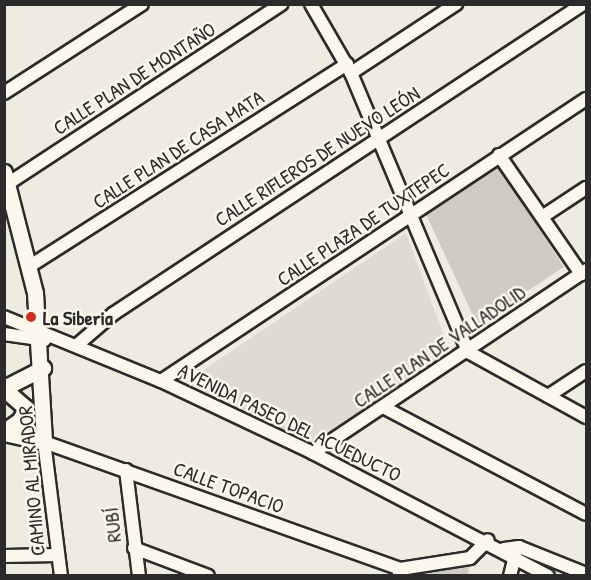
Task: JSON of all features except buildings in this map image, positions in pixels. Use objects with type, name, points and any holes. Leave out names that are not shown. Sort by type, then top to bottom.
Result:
[{"type":"main road","name":"CAMINO AL MIRADOR","points":[[7,178],[30,266],[43,368],[44,442]]},
{"type":"main road","points":[[4,432],[20,420],[26,408],[4,389],[43,368]]},
{"type":"main road","points":[[4,432],[44,442]]},
{"type":"street","points":[[4,93],[142,4]]},
{"type":"street","name":"CALLE PLAN DE MONTAÑO","points":[[7,178],[281,4]]},
{"type":"street","points":[[311,4],[349,69],[468,352],[586,417]]},
{"type":"street","name":"CALLE PLAN DE CASA MATA","points":[[30,266],[456,4]]},
{"type":"street","name":"CALLE RIFLEROS DE NUEVO LEÓN","points":[[77,345],[90,330],[583,4]]},
{"type":"street","name":"CALLE PLAZA DE TUXTEPEC","points":[[161,381],[586,99]]},
{"type":"street","points":[[499,155],[584,272]]},
{"type":"street","points":[[542,217],[586,189]]},
{"type":"street","name":"CALLE PLAN DE VALLADOLID","points":[[313,453],[468,352],[584,272]]},
{"type":"street","name":"AVENIDA PASEO DEL ACUEDUCTO","points":[[4,317],[39,334],[77,345],[161,381],[313,453],[488,540],[504,549],[513,561],[548,576]]},
{"type":"street","name":"AVENIDA PASEO DEL ACUEDUCTO","points":[[4,334],[39,334]]},
{"type":"street","points":[[548,396],[586,371]]},
{"type":"street","points":[[383,407],[586,514]]},
{"type":"street","name":"CALLE TOPACIO","points":[[44,442],[126,470],[400,572]]},
{"type":"street","name":"CAMINO AL MIRADOR","points":[[44,442],[61,576]]},
{"type":"street","name":"RUBÍ","points":[[126,470],[139,576]]},
{"type":"street","points":[[400,572],[470,558],[488,540]]},
{"type":"street","points":[[510,576],[519,547]]},
{"type":"street","points":[[504,549],[519,547],[586,574]]},
{"type":"street","points":[[134,548],[208,576]]},
{"type":"street","points":[[4,556],[58,555]]},
{"type":"shaded area","points":[[496,163],[564,267],[477,324],[424,210]]},
{"type":"shaded area","points":[[406,233],[450,353],[311,443],[186,382]]},
{"type":"shaded area","points":[[456,561],[469,566],[468,575],[401,576],[402,567]]},
{"type":"place","name":"La Siberia","points":[[31,317]]}]
